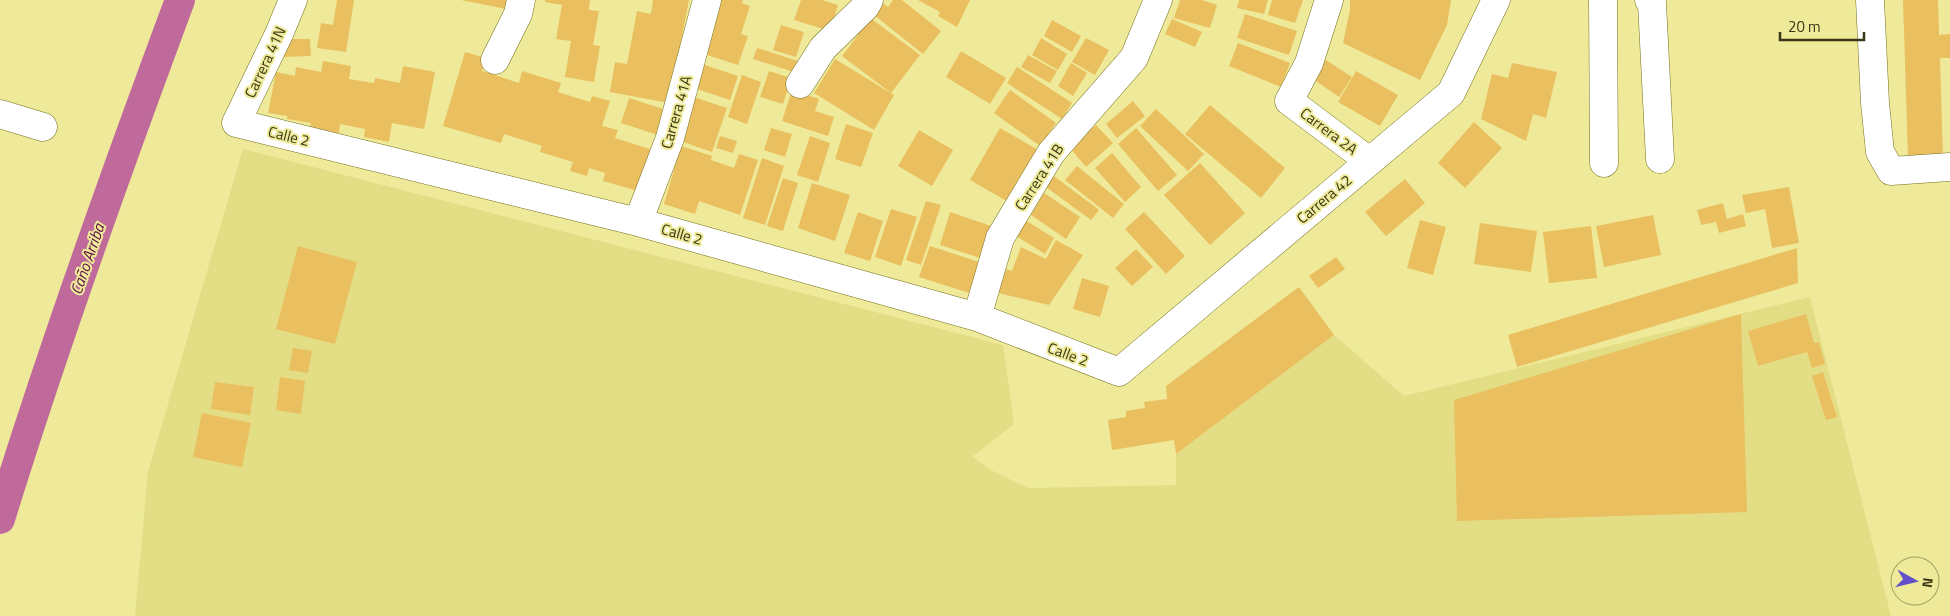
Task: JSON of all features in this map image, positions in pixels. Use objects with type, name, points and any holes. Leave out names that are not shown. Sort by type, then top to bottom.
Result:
[{"type":"street","name":"Carrera 41N","points":[[236,123],[279,34],[293,0]]},
{"type":"street","points":[[495,60],[518,14],[521,0]]},
{"type":"street","name":"Carrera 41A","points":[[638,222],[670,138],[706,0]]},
{"type":"street","points":[[800,84],[823,48],[865,7],[869,0]]},
{"type":"street","name":"Carrera 41B","points":[[977,317],[1000,238],[1051,153],[1134,58],[1158,0]]},
{"type":"street","name":"Carrera 2A","points":[[1329,0],[1309,62],[1289,101],[1369,161]]},
{"type":"street","name":"Carrera 42","points":[[1119,372],[1450,93],[1496,0]]},
{"type":"street","points":[[1603,0],[1604,163]]},
{"type":"street","points":[[1649,0],[1652,4],[1660,159]]},
{"type":"street","points":[[1870,0],[1875,103],[1880,152],[1891,171],[1950,167]]},
{"type":"street","points":[[0,114],[43,127]]},
{"type":"street","name":"Calle 2","points":[[236,123],[638,222],[977,317],[1119,372]]},
{"type":"shaded area","points":[[243,149],[1003,345],[1014,424],[972,457],[991,470],[1028,488],[1176,485],[1176,454],[1334,335],[1404,396],[1810,297],[1891,616],[135,616],[148,472]]},
{"type":"building","points":[[337,0],[354,0],[346,52],[317,48],[321,23],[333,25]]},
{"type":"building","points":[[461,0],[507,0],[506,9]]},
{"type":"building","points":[[545,0],[590,0],[589,10],[599,11],[593,45],[600,46],[594,82],[565,77],[571,41],[556,39],[562,5],[545,2]]},
{"type":"building","points":[[653,0],[689,0],[669,103],[610,92],[615,62],[627,64],[637,11],[651,14]]},
{"type":"building","points":[[719,0],[743,0],[742,3],[750,6],[741,34],[748,36],[738,65],[701,53]]},
{"type":"building","points":[[801,0],[822,0],[838,5],[830,31],[794,20]]},
{"type":"building","points":[[893,0],[902,0],[941,31],[923,54],[874,15],[883,3],[888,7]]},
{"type":"building","points":[[918,0],[970,0],[957,27],[938,16],[940,12]]},
{"type":"building","points":[[1180,0],[1202,0],[1217,5],[1210,28],[1174,18]]},
{"type":"building","points":[[1239,0],[1268,0],[1264,14],[1237,8]]},
{"type":"building","points":[[1272,0],[1303,0],[1295,23],[1268,15]]},
{"type":"building","points":[[1350,0],[1451,0],[1447,25],[1420,80],[1343,43],[1350,10]]},
{"type":"building","points":[[1903,0],[1938,0],[1939,35],[1950,34],[1950,58],[1940,58],[1943,157],[1908,158]]},
{"type":"building","points":[[865,14],[920,55],[891,93],[842,56],[858,35],[853,31]]},
{"type":"building","points":[[1245,14],[1297,31],[1289,55],[1237,38]]},
{"type":"building","points":[[1172,19],[1202,32],[1195,47],[1165,34]]},
{"type":"building","points":[[1052,20],[1081,36],[1072,52],[1044,36]]},
{"type":"building","points":[[781,25],[804,32],[796,57],[773,50]]},
{"type":"building","points":[[1041,38],[1067,54],[1058,70],[1032,55]]},
{"type":"building","points":[[1086,38],[1109,50],[1095,75],[1072,62]]},
{"type":"building","points":[[284,39],[310,39],[311,56],[284,57]]},
{"type":"building","points":[[1238,43],[1290,63],[1281,87],[1229,66]]},
{"type":"building","points":[[757,48],[801,62],[797,73],[753,59]]},
{"type":"building","points":[[961,51],[1006,78],[990,104],[946,77]]},
{"type":"building","points":[[465,52],[486,58],[482,71],[519,83],[522,71],[561,83],[558,92],[590,102],[592,96],[610,101],[602,126],[618,130],[615,138],[650,149],[638,191],[603,181],[605,173],[589,168],[587,176],[570,171],[573,162],[540,152],[542,146],[504,134],[501,143],[443,126]]},
{"type":"building","points":[[1028,55],[1057,71],[1050,83],[1021,67]]},
{"type":"building","points":[[835,59],[894,95],[874,130],[814,93]]},
{"type":"building","points":[[1326,60],[1352,77],[1339,97],[1313,79]]},
{"type":"building","points":[[323,61],[351,66],[349,79],[374,83],[375,78],[400,83],[403,66],[435,72],[424,129],[392,123],[389,142],[364,137],[365,129],[340,124],[339,133],[310,128],[311,123],[287,119],[287,116],[268,113],[276,72],[295,76],[296,67],[321,72]]},
{"type":"building","points":[[696,62],[738,76],[730,100],[688,86]]},
{"type":"building","points":[[1071,63],[1087,73],[1073,96],[1058,86]]},
{"type":"building","points":[[1512,63],[1557,72],[1546,118],[1533,114],[1526,141],[1481,119],[1492,74],[1508,78]]},
{"type":"building","points":[[1017,67],[1072,103],[1062,119],[1007,83]]},
{"type":"building","points":[[769,71],[791,78],[783,104],[760,97]]},
{"type":"building","points":[[1356,71],[1398,95],[1380,126],[1338,102]]},
{"type":"building","points":[[742,75],[761,82],[747,124],[728,117]]},
{"type":"building","points":[[792,90],[819,99],[815,111],[834,117],[828,136],[782,121]]},
{"type":"building","points":[[1010,90],[1056,123],[1040,146],[994,113]]},
{"type":"building","points":[[694,97],[727,108],[712,152],[680,141]]},
{"type":"building","points":[[629,98],[669,111],[661,136],[621,123]]},
{"type":"building","points":[[1133,101],[1145,116],[1117,138],[1106,124]]},
{"type":"building","points":[[1210,105],[1285,168],[1261,198],[1185,134]]},
{"type":"building","points":[[1156,109],[1204,154],[1188,171],[1140,126]]},
{"type":"building","points":[[1474,122],[1502,148],[1465,188],[1438,163]]},
{"type":"building","points":[[846,124],[873,133],[861,167],[835,159]]},
{"type":"building","points":[[1096,125],[1113,143],[1086,167],[1070,148]]},
{"type":"building","points":[[771,128],[792,134],[785,157],[764,150]]},
{"type":"building","points":[[1000,128],[1040,151],[1010,203],[970,180]]},
{"type":"building","points":[[1136,128],[1177,175],[1158,191],[1118,144]]},
{"type":"building","points":[[919,130],[953,150],[932,186],[898,166]]},
{"type":"building","points":[[720,136],[737,141],[733,153],[716,148]]},
{"type":"building","points":[[810,136],[830,143],[818,182],[797,175]]},
{"type":"building","points":[[681,146],[712,156],[711,160],[734,168],[739,154],[758,160],[740,215],[699,201],[695,214],[664,204]]},
{"type":"building","points":[[1112,153],[1141,187],[1125,202],[1095,168]]},
{"type":"building","points":[[762,158],[784,166],[765,225],[743,218]]},
{"type":"building","points":[[1200,163],[1245,213],[1210,245],[1164,195]]},
{"type":"building","points":[[1077,166],[1124,204],[1113,218],[1065,180]]},
{"type":"building","points":[[1054,176],[1099,210],[1091,220],[1046,187]]},
{"type":"building","points":[[783,178],[798,183],[783,231],[767,226]]},
{"type":"building","points":[[1405,179],[1425,203],[1386,236],[1365,212]]},
{"type":"building","points":[[812,183],[850,195],[835,241],[798,228]]},
{"type":"building","points":[[1789,187],[1799,243],[1772,248],[1765,209],[1746,213],[1742,195]]},
{"type":"building","points":[[1044,193],[1080,217],[1066,239],[1031,215]]},
{"type":"building","points":[[926,201],[941,205],[921,265],[906,260]]},
{"type":"building","points":[[1723,203],[1727,219],[1743,214],[1746,226],[1719,233],[1716,222],[1701,225],[1697,210]]},
{"type":"building","points":[[891,209],[917,217],[901,266],[875,257]]},
{"type":"building","points":[[858,212],[883,221],[870,261],[844,253]]},
{"type":"building","points":[[950,212],[991,226],[980,258],[940,245]]},
{"type":"building","points":[[1144,212],[1185,256],[1166,274],[1125,229]]},
{"type":"building","points":[[1653,215],[1661,255],[1604,267],[1596,226]]},
{"type":"building","points":[[1025,220],[1054,238],[1045,254],[1016,236]]},
{"type":"building","points":[[1420,220],[1446,227],[1433,275],[1407,268]]},
{"type":"building","points":[[1480,223],[1537,231],[1531,272],[1474,264]]},
{"type":"building","points":[[1591,226],[1597,278],[1549,283],[1543,232]]},
{"type":"building","points":[[1056,240],[1083,255],[1049,305],[998,293],[1006,269],[1012,271],[1021,247],[1046,259]]},
{"type":"building","points":[[298,246],[357,262],[335,344],[276,329]]},
{"type":"building","points":[[930,246],[979,262],[969,293],[919,277]]},
{"type":"building","points":[[1797,248],[1798,283],[1517,367],[1508,335]]},
{"type":"building","points":[[1136,249],[1153,267],[1132,286],[1115,268]]},
{"type":"building","points":[[1336,257],[1345,269],[1318,288],[1309,276]]},
{"type":"building","points":[[1082,278],[1109,286],[1100,317],[1073,309]]},
{"type":"building","points":[[1299,287],[1334,335],[1176,454],[1174,440],[1112,450],[1108,420],[1126,417],[1126,411],[1145,408],[1144,402],[1167,399],[1166,386]]},
{"type":"building","points":[[1741,314],[1747,512],[1457,521],[1454,400]]},
{"type":"building","points":[[1806,314],[1814,343],[1819,342],[1825,364],[1812,368],[1807,352],[1758,366],[1748,331]]},
{"type":"building","points":[[293,348],[312,351],[308,373],[289,370]]},
{"type":"building","points":[[1823,372],[1837,417],[1826,420],[1812,376]]},
{"type":"building","points":[[280,377],[305,381],[301,414],[276,410]]},
{"type":"building","points":[[215,382],[254,387],[250,415],[211,409]]},
{"type":"building","points":[[202,413],[251,423],[242,467],[193,457]]},
{"type":"waterway","name":"Caño Arriba","points":[[0,519],[86,258],[180,0]]}]
